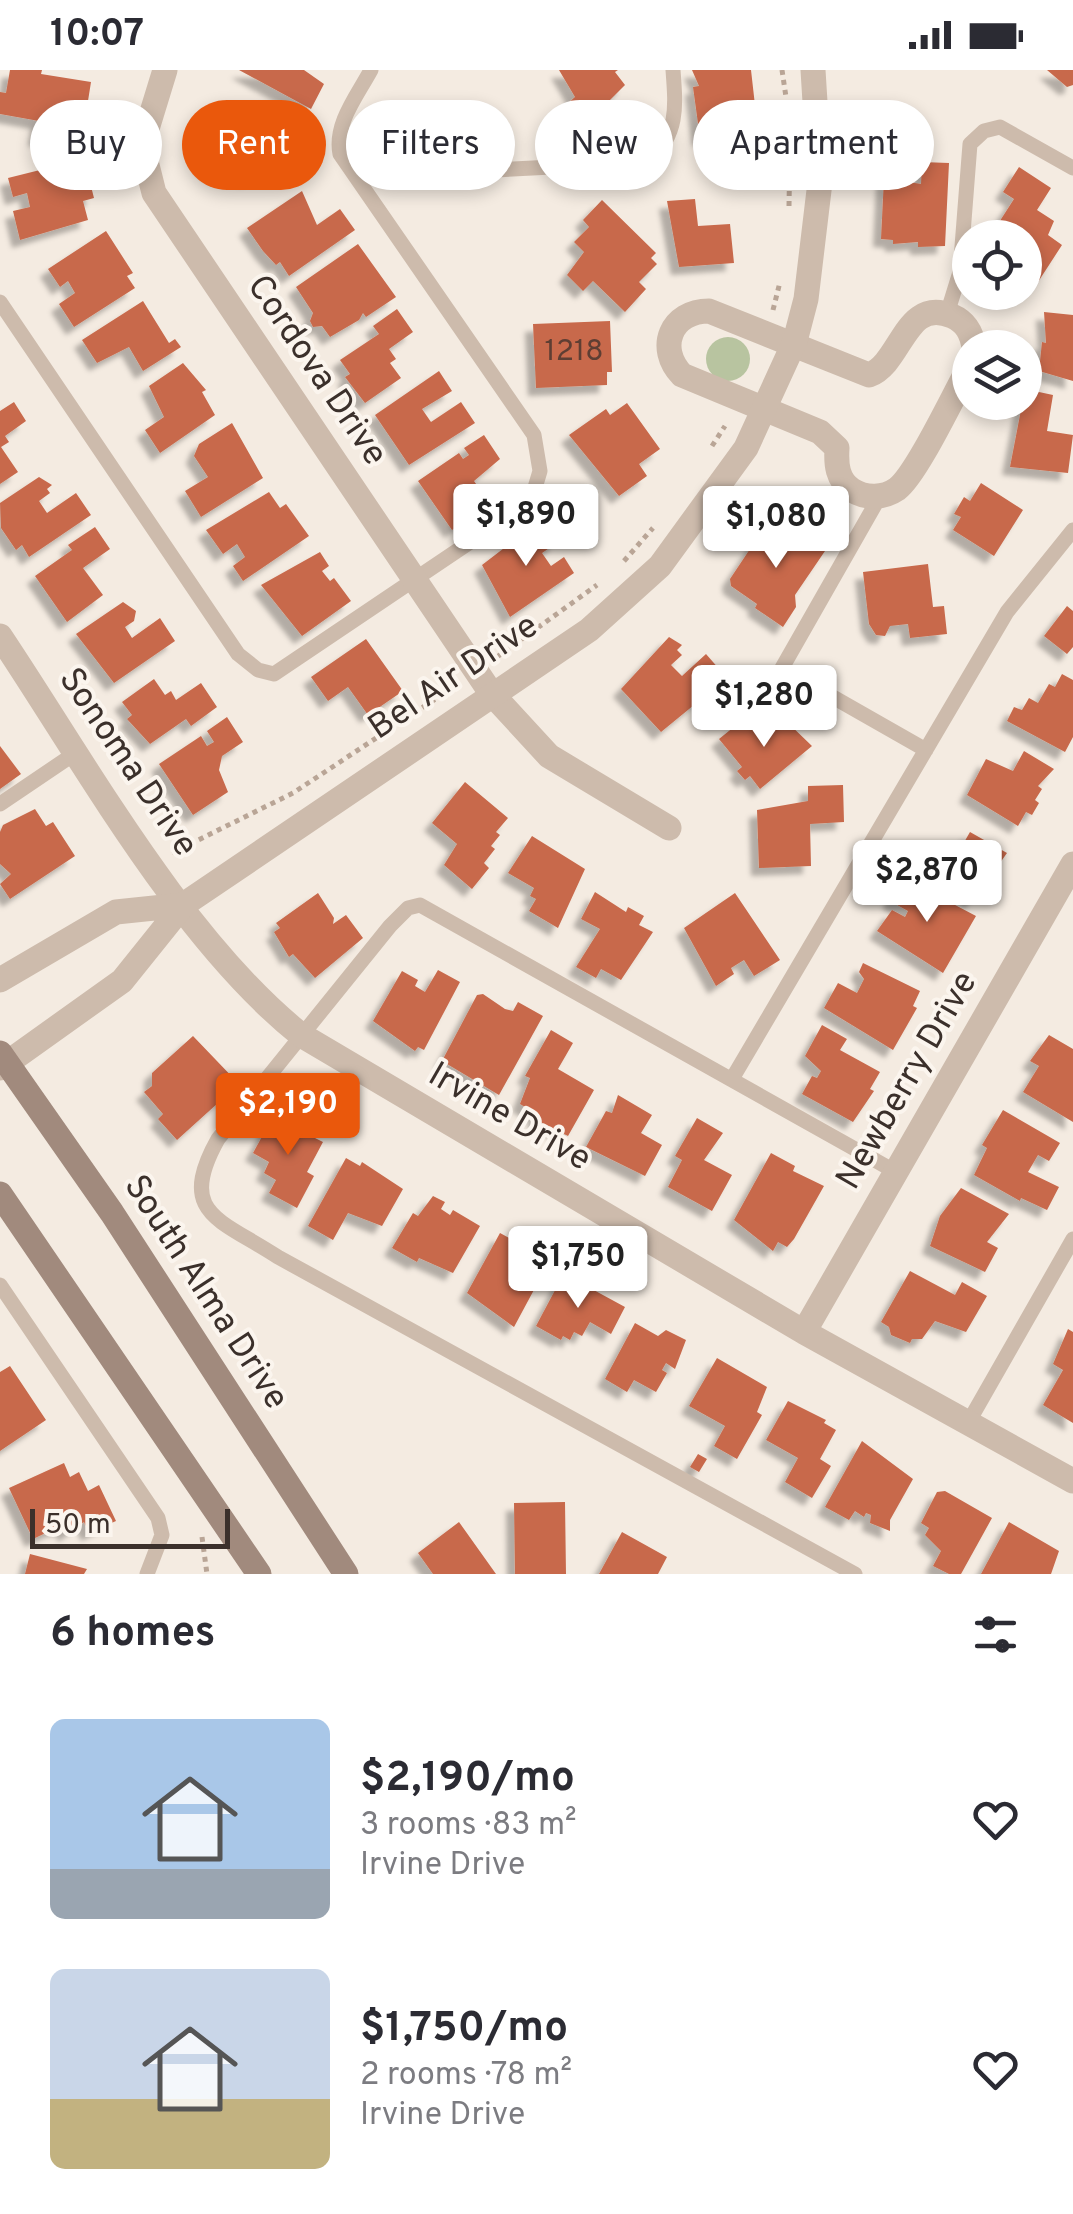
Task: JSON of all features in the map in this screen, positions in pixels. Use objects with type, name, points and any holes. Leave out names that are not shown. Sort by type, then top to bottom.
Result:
[{"type":"main road","name":"South Alma Drive","points":[[2,1061],[112,1213],[346,1574]]},
{"type":"main road","points":[[0,1194],[259,1574]]},
{"type":"street","name":"Cordova Drive","points":[[165,70],[142,146],[154,192],[492,693],[550,756],[669,828]]},
{"type":"street","name":"Bel Air Drive","points":[[2,1061],[122,981],[183,905],[589,630],[660,566],[725,481],[765,410],[793,345],[806,299],[818,214],[820,135],[813,70]]},
{"type":"street","points":[[952,397],[902,484],[880,496],[867,496],[845,484],[838,473],[838,448],[820,432],[682,375],[668,356],[670,333],[685,316],[708,312],[869,374],[881,371],[912,322],[935,312],[947,314],[968,330]]},
{"type":"street","name":"Sonoma Drive","points":[[0,636],[198,927]]},
{"type":"street","name":"Newberry Drive","points":[[804,1332],[1073,864]]},
{"type":"street","name":"Bel Air Drive","points":[[0,980],[116,912],[183,905]]},
{"type":"street","name":"Irvine Drive","points":[[198,927],[264,1006],[301,1035],[804,1332],[1073,1481]]},
{"type":"lane","points":[[356,100],[371,70]]},
{"type":"lane","points":[[515,169],[650,162],[673,131],[673,70]]},
{"type":"lane","points":[[346,121],[337,139],[346,163]]},
{"type":"lane","points":[[947,314],[960,272],[970,144],[984,131],[1000,127],[1073,168]]},
{"type":"lane","points":[[0,302],[248,664],[274,674],[531,501],[539,485],[540,458],[534,436],[365,190]]},
{"type":"lane","points":[[880,496],[782,668],[926,750]]},
{"type":"lane","points":[[732,1080],[1008,612],[1073,530]]},
{"type":"lane","points":[[0,804],[78,752]]},
{"type":"lane","points":[[855,1574],[278,1257],[204,1206],[198,1188],[210,1154],[301,1035],[390,926],[408,908],[420,905],[896,1172]]},
{"type":"lane","points":[[968,1423],[1073,1239]]},
{"type":"lane","points":[[0,1285],[151,1505],[162,1535],[146,1574]]},
{"type":"path","points":[[782,70],[787,100]]},
{"type":"path","points":[[789,190],[789,210]]},
{"type":"path","points":[[767,334],[782,266]]},
{"type":"path","points":[[702,461],[739,399]]},
{"type":"path","points":[[152,863],[293,793],[476,671],[612,574],[659,522]]},
{"type":"green space","points":[[728,337],[744,343],[750,359],[744,375],[728,381],[712,375],[706,359],[712,343]]},
{"type":"building","points":[[10,70],[42,70],[41,74],[91,82],[88,100],[30,100],[30,119],[0,114],[0,92],[6,93]]},
{"type":"building","points":[[239,70],[304,70],[324,84],[316,100],[294,100]]},
{"type":"building","points":[[559,70],[618,70],[615,72],[625,85],[610,100],[572,100],[575,97]]},
{"type":"building","points":[[692,70],[751,70],[754,100],[695,100],[693,87],[699,86]]},
{"type":"building","points":[[1047,70],[1073,70],[1073,85],[1067,87]]},
{"type":"building","points":[[934,162],[949,163],[945,246],[918,247],[918,242],[893,244],[893,240],[881,239],[883,190],[934,190]]},
{"type":"building","points":[[1019,167],[1051,188],[1037,210],[1054,221],[1048,235],[1062,245],[1042,276],[1042,220],[1001,220],[1014,199],[1003,192]]},
{"type":"building","points":[[30,172],[30,190],[92,190],[94,198],[83,201],[88,220],[20,240],[13,211],[30,207],[27,193],[13,197],[8,178]]},
{"type":"building","points":[[302,191],[317,225],[340,209],[355,230],[289,276],[280,262],[276,265],[263,251],[247,228]]},
{"type":"building","points":[[695,199],[698,226],[730,224],[734,263],[679,267],[667,201]]},
{"type":"building","points":[[602,200],[656,253],[651,258],[657,264],[639,282],[646,289],[625,312],[593,281],[583,291],[567,275],[584,252],[574,242],[589,227],[583,220]]},
{"type":"building","points":[[106,231],[133,273],[127,276],[135,288],[74,327],[59,304],[75,293],[68,281],[60,287],[48,269]]},
{"type":"building","points":[[358,244],[396,297],[366,317],[363,313],[359,320],[330,337],[322,326],[313,327],[313,313],[296,287]]},
{"type":"building","points":[[143,301],[169,343],[175,339],[181,347],[143,371],[129,347],[97,363],[82,340]]},
{"type":"building","points":[[397,309],[413,332],[389,349],[396,359],[390,363],[401,378],[365,403],[345,377],[350,374],[340,360],[379,334],[373,326]]},
{"type":"building","points":[[1044,312],[1073,315],[1073,381],[1042,372],[1042,342],[1046,343]]},
{"type":"building","points":[[610,321],[612,372],[607,372],[607,385],[536,388],[533,324]]},
{"type":"building","points":[[183,363],[206,390],[202,392],[215,415],[160,453],[145,430],[164,417],[149,386]]},
{"type":"building","points":[[439,371],[452,391],[422,409],[431,422],[461,402],[475,423],[409,465],[375,415]]},
{"type":"building","points":[[1042,393],[1053,395],[1047,431],[1073,435],[1068,473],[1010,467],[1019,420],[1042,420]]},
{"type":"building","points":[[14,402],[26,421],[5,436],[9,442],[1,447],[18,472],[0,484],[0,411]]},
{"type":"building","points":[[627,403],[660,449],[639,464],[647,476],[619,496],[569,435],[606,409],[610,415]]},
{"type":"building","points":[[232,423],[263,478],[201,517],[185,491],[208,477],[194,456],[199,444]]},
{"type":"building","points":[[484,435],[500,459],[474,481],[490,504],[452,530],[418,481],[459,453],[463,459],[469,455],[464,448]]},
{"type":"building","points":[[39,477],[52,485],[47,489],[50,493],[39,501],[47,513],[76,493],[91,515],[29,557],[22,545],[16,550],[1,528],[0,503]]},
{"type":"building","points":[[981,483],[1023,510],[994,556],[953,530],[961,517],[954,514],[964,497],[970,501]]},
{"type":"building","points":[[269,492],[280,508],[286,504],[309,536],[243,581],[233,566],[245,557],[237,544],[223,554],[206,530]]},
{"type":"building","points":[[542,519],[558,542],[542,553],[551,566],[564,557],[574,573],[510,617],[482,565]]},
{"type":"building","points":[[775,520],[793,532],[788,539],[792,542],[798,533],[825,551],[795,595],[796,607],[783,627],[755,608],[757,604],[731,586],[730,579],[764,528],[768,530]]},
{"type":"building","points":[[95,527],[110,549],[83,568],[103,595],[67,622],[35,576],[72,550],[68,545]]},
{"type":"building","points":[[320,552],[329,566],[322,571],[330,581],[334,578],[351,601],[302,636],[261,585]]},
{"type":"building","points":[[928,564],[933,607],[944,606],[947,634],[910,638],[908,624],[890,626],[885,636],[876,635],[869,624],[863,572]]},
{"type":"building","points":[[123,602],[136,611],[134,621],[125,627],[132,638],[160,618],[175,641],[114,683],[76,634]]},
{"type":"building","points":[[1067,606],[1073,611],[1073,647],[1067,654],[1044,636]]},
{"type":"building","points":[[669,637],[682,645],[677,650],[682,655],[671,665],[682,676],[706,654],[727,678],[661,732],[621,689]]},
{"type":"building","points":[[366,639],[403,691],[368,715],[348,687],[328,701],[311,677]]},
{"type":"building","points":[[1062,674],[1073,680],[1073,737],[1065,752],[1007,721],[1014,707],[1022,710],[1029,698],[1038,703],[1049,684],[1055,687]]},
{"type":"building","points":[[154,679],[165,695],[171,691],[176,700],[201,683],[217,707],[191,726],[186,719],[150,744],[127,719],[132,715],[122,702]]},
{"type":"building","points":[[227,717],[243,742],[222,756],[219,770],[228,792],[193,815],[159,764],[201,736],[207,746],[214,742],[207,731]]},
{"type":"building","points":[[745,718],[759,735],[785,720],[812,746],[760,789],[750,776],[745,780],[737,771],[742,767],[719,739]]},
{"type":"building","points":[[0,746],[21,774],[0,789]]},
{"type":"building","points":[[1024,751],[1054,769],[1038,786],[1042,789],[1032,815],[1026,812],[1018,826],[967,795],[986,759],[1013,771]]},
{"type":"building","points":[[465,782],[508,818],[496,832],[500,835],[491,846],[495,849],[484,863],[489,868],[472,889],[444,865],[457,844],[432,823]]},
{"type":"building","points":[[843,785],[844,822],[810,824],[811,866],[759,868],[757,810],[808,801],[808,786]]},
{"type":"building","points":[[35,809],[46,826],[53,822],[75,856],[10,899],[0,884],[11,874],[0,864],[0,832],[3,825]]},
{"type":"building","points":[[970,832],[1007,853],[973,901],[916,865],[931,841],[950,852],[959,851]]},
{"type":"building","points":[[532,836],[585,869],[558,928],[529,911],[536,899],[530,896],[534,888],[508,873]]},
{"type":"building","points":[[904,878],[976,916],[943,973],[877,931],[892,910],[905,917],[908,911],[890,901]]},
{"type":"building","points":[[595,892],[626,912],[628,907],[644,916],[639,925],[653,932],[621,980],[601,969],[596,978],[576,967],[600,929],[581,919]]},
{"type":"building","points":[[318,893],[334,918],[333,924],[346,915],[363,938],[315,978],[293,954],[289,957],[274,932],[280,928],[276,923]]},
{"type":"building","points":[[735,893],[780,960],[754,976],[744,960],[731,968],[734,974],[716,986],[684,928]]},
{"type":"building","points":[[863,963],[920,991],[913,1006],[917,1008],[893,1050],[824,1008],[838,983],[857,993],[864,979],[859,972]]},
{"type":"building","points":[[438,970],[460,982],[424,1050],[418,1047],[415,1051],[373,1021],[402,971],[418,980],[415,986],[425,992]]},
{"type":"building","points":[[483,994],[505,1009],[513,1011],[518,1002],[543,1016],[499,1095],[442,1061],[477,995]]},
{"type":"building","points":[[822,1025],[847,1039],[840,1050],[880,1072],[870,1089],[874,1091],[853,1122],[802,1094],[812,1076],[817,1078],[821,1071],[805,1056]]},
{"type":"building","points":[[551,1030],[573,1043],[558,1069],[594,1090],[568,1136],[534,1119],[537,1114],[520,1104],[530,1078],[525,1076]]},
{"type":"building","points":[[1049,1035],[1073,1049],[1073,1122],[1023,1092],[1039,1066],[1030,1061]]},
{"type":"building","points":[[193,1036],[239,1084],[177,1140],[158,1119],[163,1114],[144,1092],[152,1086],[152,1073]]},
{"type":"building","points":[[618,1095],[652,1115],[641,1133],[662,1145],[645,1176],[586,1147],[606,1111],[612,1113]]},
{"type":"building","points":[[1003,1110],[1060,1143],[1049,1161],[1038,1155],[1028,1172],[1059,1187],[1047,1210],[1021,1198],[1020,1201],[974,1175],[987,1148],[982,1145]]},
{"type":"building","points":[[275,1113],[312,1131],[309,1135],[323,1142],[307,1172],[314,1176],[297,1208],[269,1193],[276,1180],[264,1173],[269,1162],[253,1153]]},
{"type":"building","points":[[697,1118],[723,1133],[704,1160],[732,1175],[712,1211],[668,1187],[682,1160],[675,1156]]},
{"type":"building","points":[[771,1153],[795,1166],[793,1171],[824,1186],[794,1239],[787,1247],[778,1242],[773,1251],[734,1220]]},
{"type":"building","points":[[346,1158],[360,1166],[362,1162],[403,1189],[382,1226],[348,1213],[333,1240],[308,1226]]},
{"type":"building","points":[[961,1188],[1009,1214],[987,1242],[998,1248],[985,1272],[930,1246],[940,1216]]},
{"type":"building","points":[[433,1196],[445,1202],[441,1209],[450,1215],[453,1210],[480,1226],[453,1273],[419,1258],[417,1262],[392,1248],[413,1213],[418,1216]]},
{"type":"building","points":[[500,1233],[522,1245],[515,1258],[543,1273],[514,1327],[467,1293]]},
{"type":"building","points":[[910,1271],[955,1295],[962,1282],[987,1296],[966,1332],[935,1321],[922,1339],[912,1339],[910,1343],[891,1335],[889,1327],[881,1322]]},
{"type":"building","points":[[561,1279],[576,1287],[579,1282],[625,1307],[611,1334],[590,1322],[582,1336],[574,1332],[570,1340],[563,1336],[561,1340],[536,1326]]},
{"type":"building","points":[[635,1323],[658,1336],[666,1330],[686,1340],[675,1369],[666,1363],[662,1370],[667,1373],[656,1392],[634,1380],[627,1392],[605,1379]]},
{"type":"building","points":[[1068,1329],[1073,1332],[1073,1423],[1043,1405],[1063,1370],[1053,1364]]},
{"type":"building","points":[[717,1358],[767,1387],[757,1412],[762,1415],[737,1459],[714,1446],[725,1426],[689,1406]]},
{"type":"building","points":[[10,1366],[46,1420],[0,1451],[0,1372]]},
{"type":"building","points":[[788,1401],[826,1420],[824,1423],[836,1430],[820,1459],[831,1466],[812,1498],[785,1482],[798,1458],[766,1440]]},
{"type":"building","points":[[862,1441],[913,1479],[890,1520],[890,1531],[870,1523],[871,1515],[866,1513],[864,1517],[855,1511],[849,1520],[825,1507]]},
{"type":"building","points":[[698,1454],[707,1459],[699,1472],[690,1467]]},
{"type":"building","points":[[64,1463],[70,1477],[79,1472],[88,1491],[99,1485],[116,1521],[89,1533],[84,1522],[66,1534],[64,1528],[54,1529],[33,1539],[9,1488]]},
{"type":"building","points":[[945,1491],[992,1518],[961,1574],[949,1574],[933,1566],[941,1551],[925,1535],[929,1528],[921,1523],[937,1492]]},
{"type":"building","points":[[565,1502],[566,1574],[515,1574],[514,1503]]},
{"type":"building","points":[[459,1522],[496,1574],[433,1574],[418,1553]]},
{"type":"building","points":[[1009,1522],[1059,1551],[1051,1574],[981,1574]]},
{"type":"building","points":[[622,1532],[667,1557],[658,1574],[599,1574]]},
{"type":"building","points":[[30,1554],[87,1569],[84,1574],[25,1574]]}]
